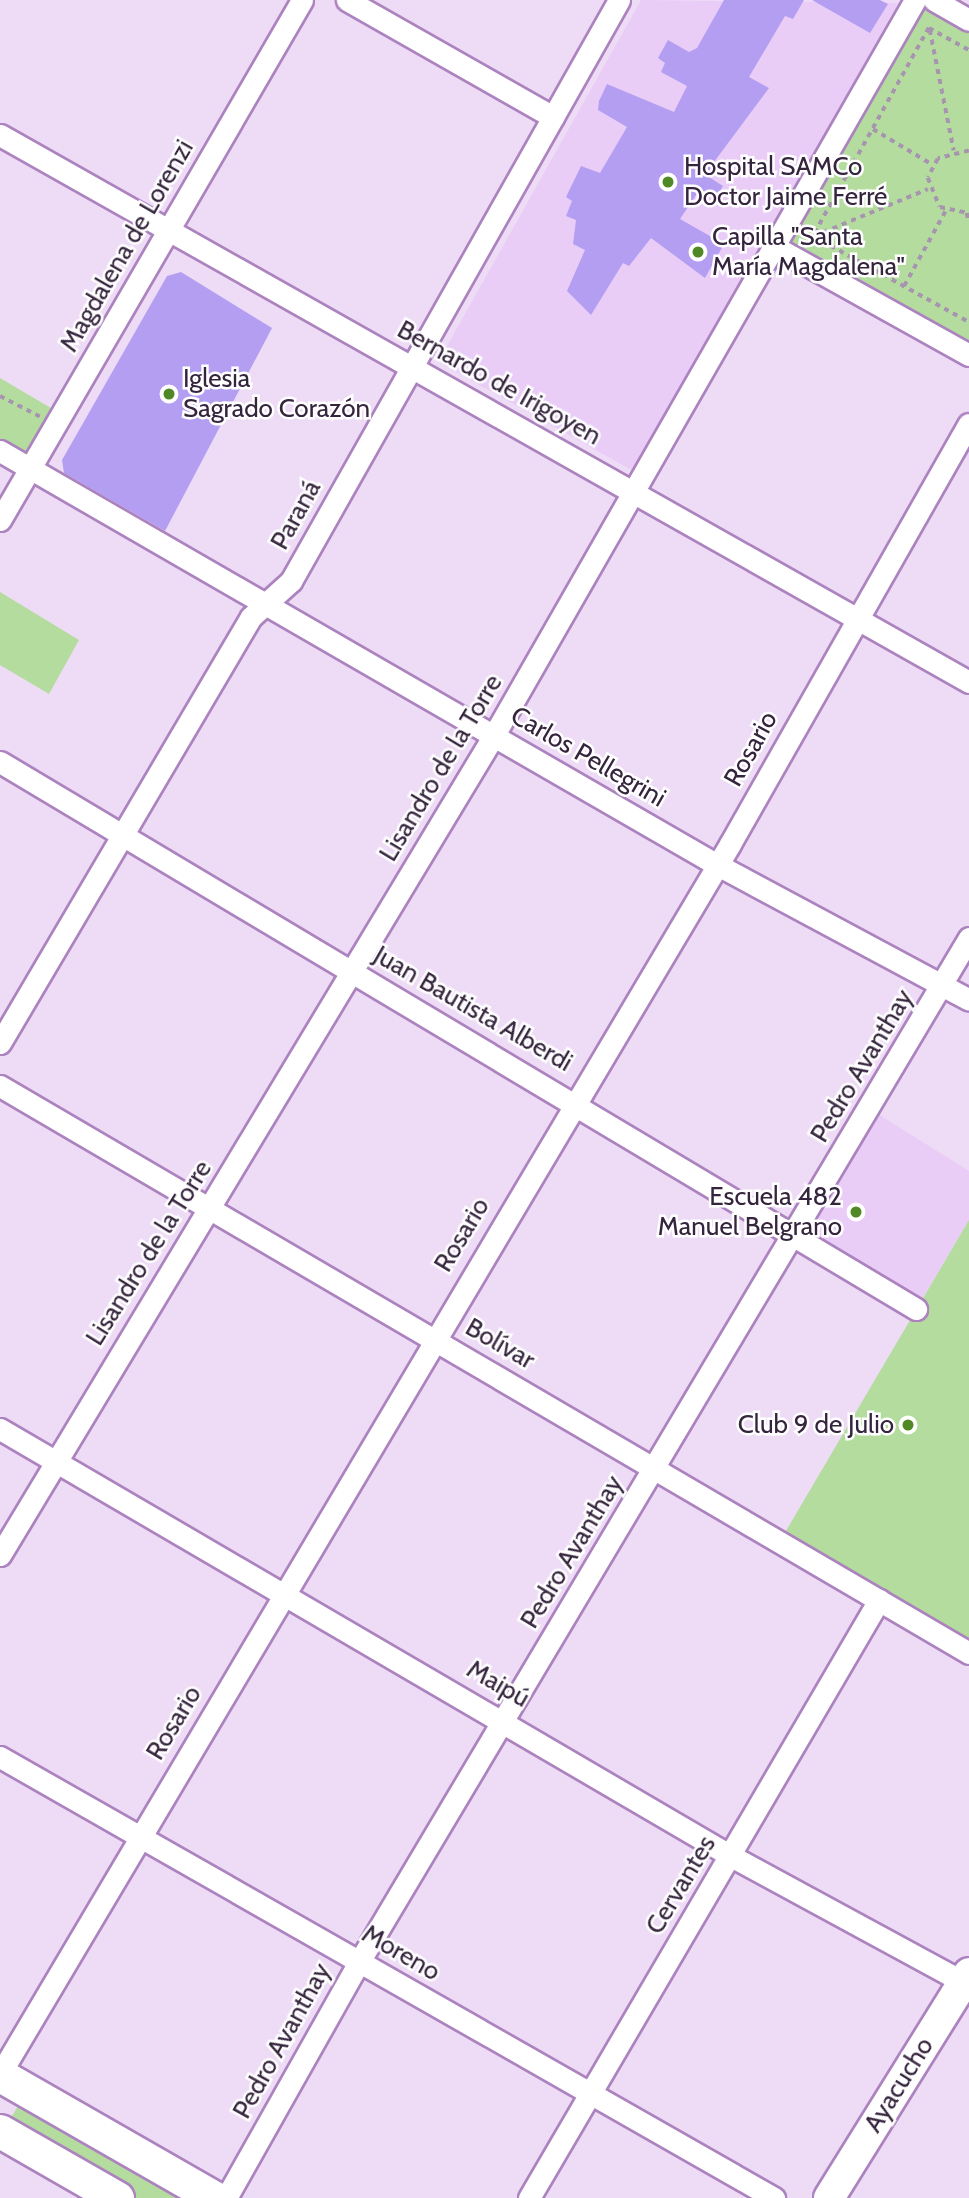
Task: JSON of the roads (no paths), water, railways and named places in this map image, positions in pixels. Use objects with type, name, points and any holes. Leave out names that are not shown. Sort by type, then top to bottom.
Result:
[{"type":"main road","points":[[0,2074],[215,2198]]},
{"type":"main road","points":[[0,2131],[117,2198]]},
{"type":"street","name":"Magdalena de Lorenzi","points":[[0,520],[302,0]]},
{"type":"street","points":[[348,0],[553,117]]},
{"type":"street","name":"Paraná","points":[[0,1043],[251,617],[291,581],[619,0]]},
{"type":"street","name":"Lisandro de la Torre","points":[[0,1555],[494,735],[915,0]]},
{"type":"street","points":[[934,0],[969,20]]},
{"type":"street","name":"Bernardo de Irigoyen","points":[[0,135],[167,232],[635,490],[969,682]]},
{"type":"street","points":[[775,247],[969,355]]},
{"type":"street","name":"Rosario","points":[[0,2074],[858,618],[969,424]]},
{"type":"street","name":"Carlos Pellegrini","points":[[0,451],[267,601],[714,863],[969,1000]]},
{"type":"street","name":"Juan Bautista Alberdi","points":[[0,762],[574,1101],[916,1309]]},
{"type":"street","name":"Pedro Avanthay","points":[[226,2198],[359,1962],[969,938]]},
{"type":"street","name":"Bolívar","points":[[0,1086],[656,1467],[969,1653]]},
{"type":"street","name":"Maipú","points":[[0,1429],[503,1719],[732,1856],[967,1980]]},
{"type":"street","name":"Cervantes","points":[[529,2198],[732,1856],[879,1600]]},
{"type":"street","name":"Moreno","points":[[0,1757],[774,2198]]},
{"type":"street","name":"Ayacucho","points":[[829,2198],[967,1980]]},
{"type":"place","name":"Hospital SAMCo Doctor Jaime Ferré","points":[[668,182]]},
{"type":"place","name":"Capilla \"Santa María Magdalena\"","points":[[698,252]]},
{"type":"place","name":"Iglesia Sagrado Corazón","points":[[169,394]]},
{"type":"place","name":"Escuela 482 Manuel Belgrano","points":[[856,1212]]},
{"type":"place","name":"Club 9 de Julio","points":[[908,1425]]}]
